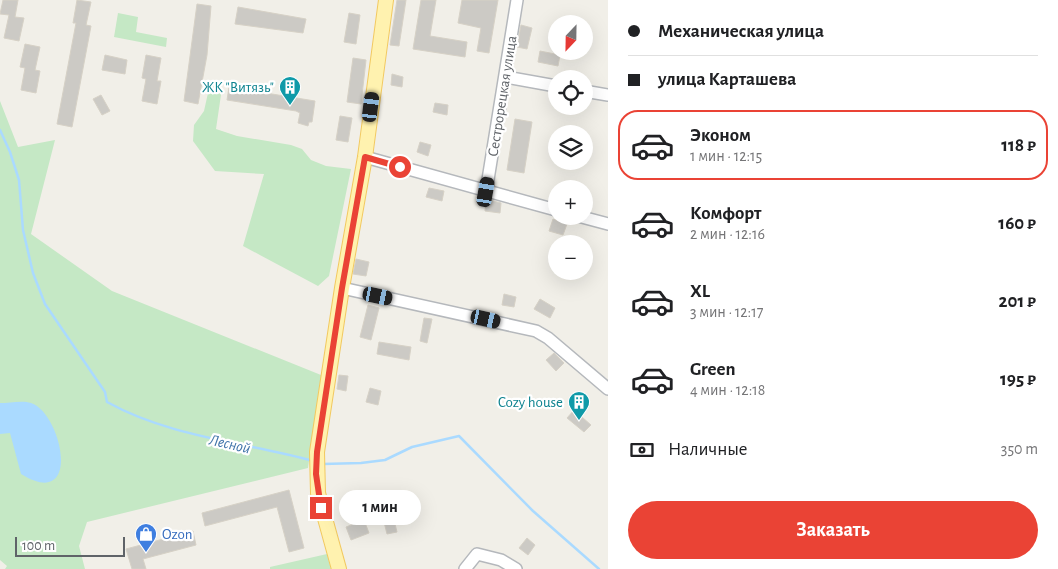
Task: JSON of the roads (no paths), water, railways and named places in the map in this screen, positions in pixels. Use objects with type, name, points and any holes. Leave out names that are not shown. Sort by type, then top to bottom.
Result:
[{"type":"main road","points":[[339,569],[321,508],[317,459],[342,288],[365,157],[386,0]]},
{"type":"street","name":"Сестрорецкая улица","points":[[486,192],[517,0]]},
{"type":"street","points":[[506,77],[548,85]]},
{"type":"street","points":[[593,92],[608,95]]},
{"type":"street","points":[[365,157],[548,208]]},
{"type":"street","points":[[593,220],[608,224]]},
{"type":"street","points":[[342,288],[536,331],[548,338],[608,389]]},
{"type":"street","points":[[465,569],[477,554],[501,560],[516,569]]},
{"type":"water","points":[[28,402],[42,410],[58,440],[61,456],[60,471],[53,480],[41,482],[21,474],[10,433],[0,434],[0,403]]},
{"type":"waterway","name":"Лесной","points":[[0,130],[10,152],[19,180],[23,230],[33,273],[45,304],[105,392],[107,402],[131,414],[182,431],[313,461]]},
{"type":"waterway","name":"Лесной","points":[[323,464],[385,460],[412,447],[459,436],[533,511],[599,569]]},
{"type":"place","name":"ЖК \"Витязь\"","points":[[290,106]]},
{"type":"place","name":"Cozy house","points":[[579,421]]},
{"type":"place","name":"Ozon","points":[[146,553]]}]
